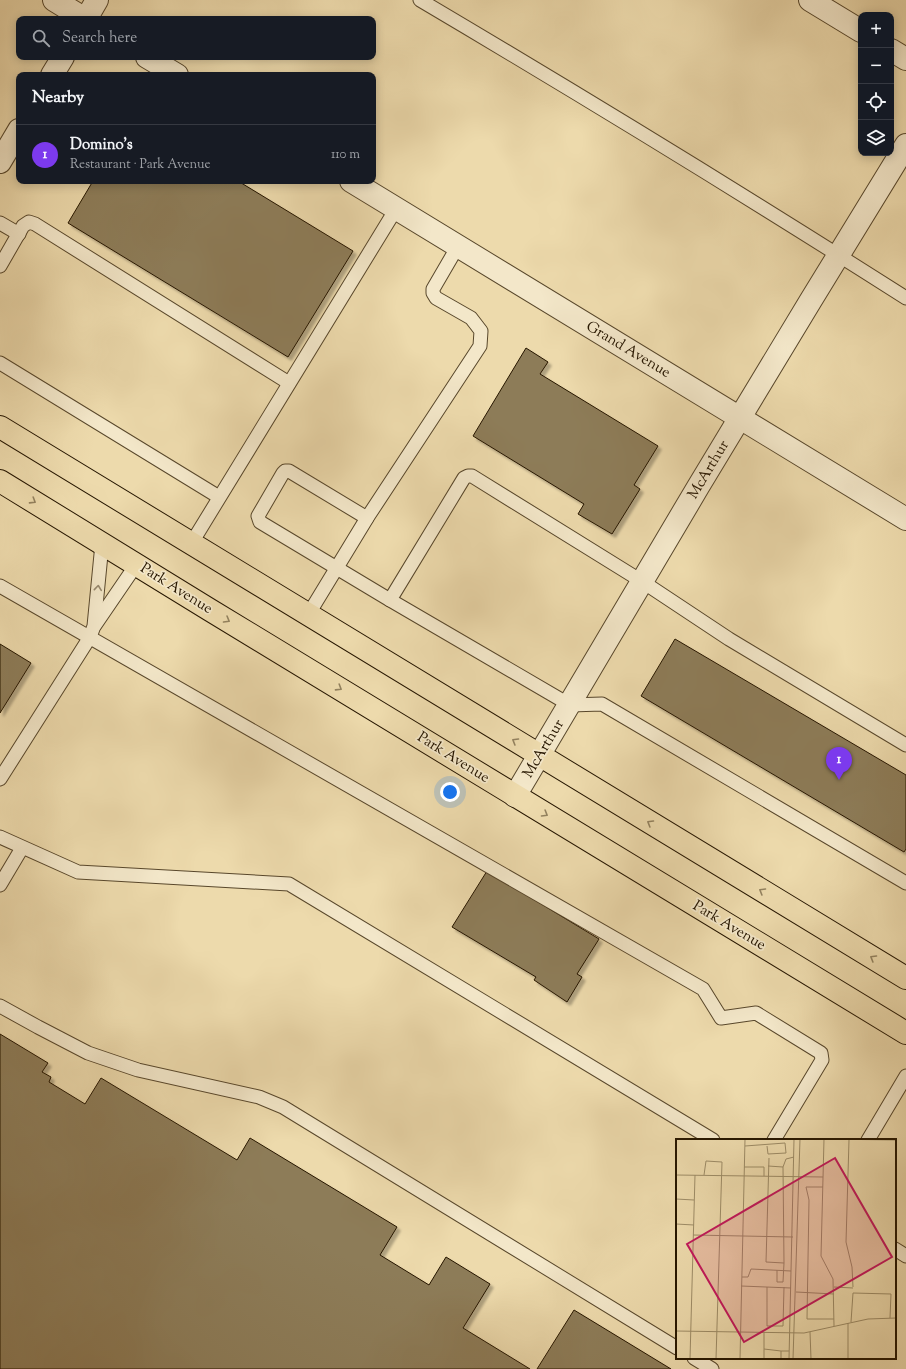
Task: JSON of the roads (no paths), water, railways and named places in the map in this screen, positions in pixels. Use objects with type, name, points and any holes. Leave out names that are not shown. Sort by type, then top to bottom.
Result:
[{"type":"main road","points":[[0,428],[906,978]]},
{"type":"main road","name":"Park Avenue","points":[[0,481],[906,1033]]},
{"type":"street","points":[[54,0],[80,16]]},
{"type":"street","points":[[87,16],[97,0]]},
{"type":"street","points":[[810,0],[858,29]]},
{"type":"street","points":[[894,52],[906,59]]},
{"type":"street","points":[[54,72],[61,60]]},
{"type":"street","points":[[152,60],[172,72]]},
{"type":"street","points":[[0,162],[16,135]]},
{"type":"street","name":"McArthur","points":[[516,796],[740,418],[906,145]]},
{"type":"street","name":"Grand Avenue","points":[[356,184],[906,519]]},
{"type":"lane","points":[[420,0],[545,74],[906,298]]},
{"type":"lane","points":[[191,544],[396,209]]},
{"type":"lane","points":[[0,266],[23,226],[29,222],[35,224],[289,383]]},
{"type":"lane","points":[[0,223],[19,234]]},
{"type":"lane","points":[[308,615],[367,518],[480,346],[481,330],[471,318],[436,298],[433,293],[433,289],[458,246]]},
{"type":"lane","points":[[0,363],[219,497]]},
{"type":"lane","points":[[367,518],[289,471],[285,471],[283,473],[258,516],[260,522],[570,705],[602,704],[906,883]]},
{"type":"lane","points":[[390,600],[464,478],[472,476],[643,582],[729,639],[906,745]]},
{"type":"lane","points":[[92,632],[102,544]]},
{"type":"lane","points":[[0,779],[136,565]]},
{"type":"lane","points":[[0,586],[92,632],[703,989],[721,1018],[756,1013],[821,1053],[822,1060],[775,1139]]},
{"type":"lane","points":[[0,837],[78,872],[289,884],[711,1139]]},
{"type":"lane","points":[[0,885],[22,848]]},
{"type":"lane","points":[[0,1006],[88,1053],[138,1070],[259,1097],[283,1108],[676,1347]]},
{"type":"lane","points":[[869,1139],[906,1076]]},
{"type":"lane","points":[[896,1250],[906,1256]]},
{"type":"lane","points":[[696,1359],[712,1369]]},
{"type":"place","name":"Domino's","points":[[839,780]]}]
